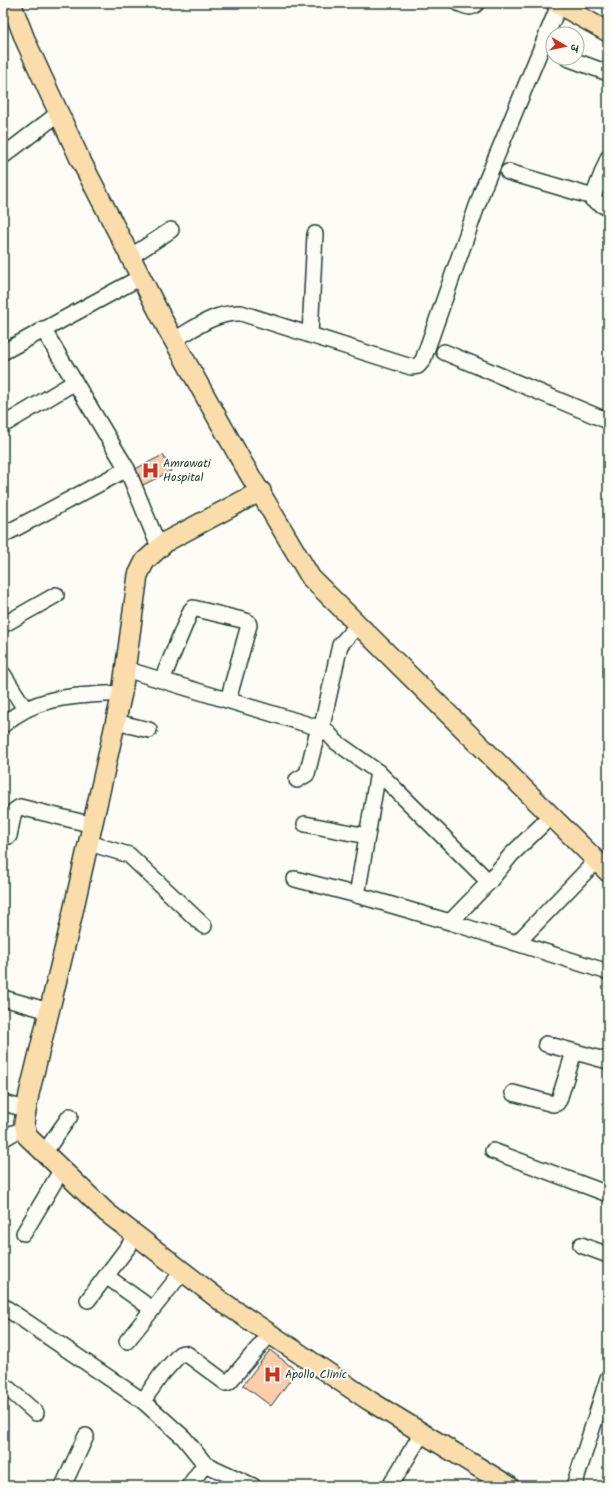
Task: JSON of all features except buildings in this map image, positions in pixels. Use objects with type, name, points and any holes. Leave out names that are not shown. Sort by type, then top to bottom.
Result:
[{"type":"main road","points":[[10,3],[26,42],[79,158],[140,277],[241,460],[261,491],[311,578],[602,866]]},
{"type":"main road","points":[[557,4],[608,32]]},
{"type":"main road","points":[[261,491],[167,541],[145,561],[138,575],[122,693],[89,843],[26,1109],[24,1123],[27,1136],[106,1212],[221,1301],[370,1401],[509,1486]]},
{"type":"street","points":[[458,3],[468,7],[473,7],[478,3]]},
{"type":"street","points":[[174,340],[212,318],[230,312],[241,313],[412,367],[418,366],[423,360],[483,189],[557,4]]},
{"type":"street","points":[[585,65],[608,73]]},
{"type":"street","points":[[3,156],[59,113]]},
{"type":"street","points":[[608,158],[593,197],[593,200],[596,203],[608,208]]},
{"type":"street","points":[[508,172],[593,197]]},
{"type":"street","points":[[130,257],[171,230]]},
{"type":"street","points":[[310,335],[315,234]]},
{"type":"street","points":[[3,352],[140,277]]},
{"type":"street","points":[[43,329],[127,469],[159,547]]},
{"type":"street","points":[[444,352],[608,420]]},
{"type":"street","points":[[3,425],[75,382]]},
{"type":"street","points":[[3,535],[127,469]]},
{"type":"street","points":[[3,625],[56,595]]},
{"type":"street","points":[[162,680],[193,608],[246,621],[249,625],[228,700]]},
{"type":"street","points":[[297,780],[307,774],[316,738],[322,726],[340,645],[358,625]]},
{"type":"street","points":[[125,669],[316,726],[322,726],[336,742],[378,772],[488,882]]},
{"type":"street","points":[[3,674],[25,709]]},
{"type":"street","points":[[3,725],[25,709],[55,699],[74,696],[122,693]]},
{"type":"street","points":[[116,722],[149,730]]},
{"type":"street","points":[[357,895],[378,772]]},
{"type":"street","points":[[9,836],[14,811],[20,807],[93,825]]},
{"type":"street","points":[[450,922],[511,855],[551,816]]},
{"type":"street","points":[[304,824],[367,836]]},
{"type":"street","points":[[89,843],[129,855],[204,926]]},
{"type":"street","points":[[517,943],[602,866]]},
{"type":"street","points":[[295,879],[450,922],[608,972]]},
{"type":"street","points":[[3,998],[49,1011]]},
{"type":"street","points":[[546,1044],[608,1061]]},
{"type":"street","points":[[513,1093],[553,1104],[556,1103],[559,1100],[574,1052]]},
{"type":"street","points":[[3,1103],[26,1109]]},
{"type":"street","points":[[44,1153],[70,1116]]},
{"type":"street","points":[[3,1139],[13,1133],[26,1129]]},
{"type":"street","points":[[493,1151],[608,1194]]},
{"type":"street","points":[[24,1232],[62,1170]]},
{"type":"street","points":[[88,1300],[137,1235]]},
{"type":"street","points":[[581,1245],[608,1255]]},
{"type":"street","points":[[127,1341],[183,1271]]},
{"type":"street","points":[[106,1276],[152,1309]]},
{"type":"street","points":[[3,1306],[143,1401],[184,1438],[205,1464],[253,1486]]},
{"type":"street","points":[[143,1401],[161,1375],[180,1354],[187,1354],[226,1383],[229,1382],[270,1334]]},
{"type":"street","points":[[574,1486],[608,1378]]},
{"type":"street","points":[[6,1391],[36,1413]]},
{"type":"street","points":[[390,1486],[422,1433]]},
{"type":"street","points":[[63,1486],[86,1436]]},
{"type":"street","points":[[189,1486],[205,1464]]},
{"type":"place","name":"Amrawati Hospital","points":[[150,470]]},
{"type":"place","name":"Apollo Clinic","points":[[272,1374]]}]
